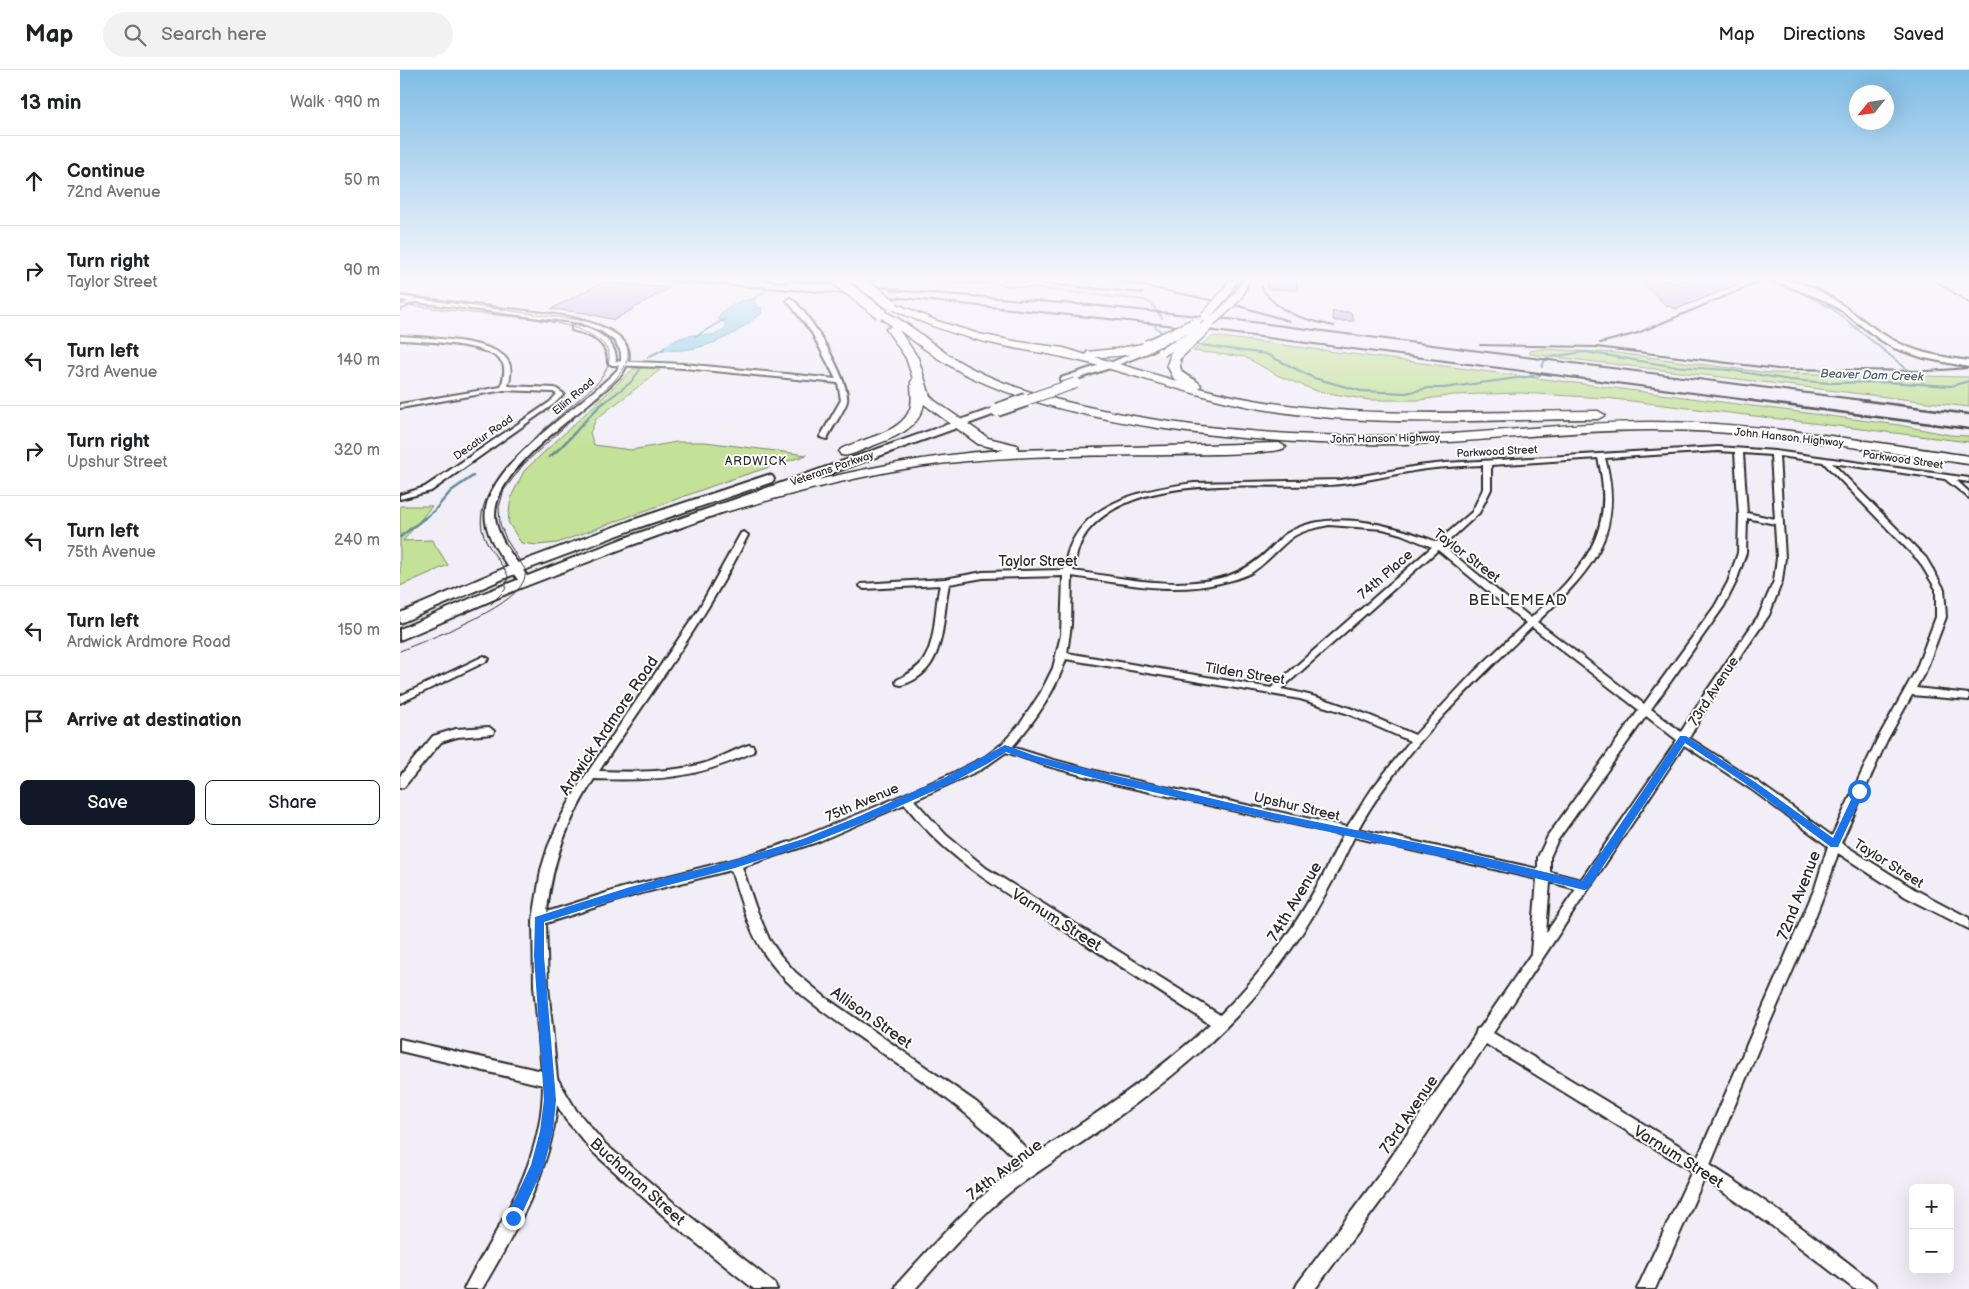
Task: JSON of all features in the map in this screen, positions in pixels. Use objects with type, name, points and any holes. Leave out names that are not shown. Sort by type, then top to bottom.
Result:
[{"type":"highway","points":[[898,337],[909,352],[924,396],[930,404],[976,436],[992,444],[1015,449],[1058,452]]},
{"type":"highway","name":"John Hanson Highway","points":[[913,337],[973,373],[1032,397],[1073,408],[1159,424],[1234,434],[1318,440],[1419,439],[1559,429],[1665,427],[1819,440],[1969,460]]},
{"type":"highway","name":"John Hanson Highway","points":[[935,337],[950,348],[984,366],[1061,395],[1096,404],[1147,413],[1234,425],[1333,431],[1412,430],[1610,418],[1672,418],[1784,425],[1969,449]]},
{"type":"highway","points":[[971,337],[1052,351],[1103,354],[1149,347],[1169,337]]},
{"type":"highway","points":[[1195,337],[1175,356],[1173,365],[1178,376],[1198,387],[1253,402],[1306,411]]},
{"type":"highway","points":[[1052,351],[1114,366],[1225,398],[1275,408],[1395,416],[1589,415],[1672,418]]},
{"type":"highway","points":[[846,452],[885,436],[909,419],[916,411],[918,403],[916,370]]},
{"type":"highway","points":[[721,508],[818,482],[891,467],[947,459],[1058,452],[1222,450],[1419,439]]},
{"type":"main road","name":"Veterans Parkway","points":[[400,635],[525,582],[954,421],[1114,366],[1162,352],[1188,337]]},
{"type":"main road","points":[[1882,337],[1896,345],[1932,357],[1969,364]]},
{"type":"main road","name":"Veterans Parkway","points":[[1114,366],[1149,347]]},
{"type":"main road","name":"Veterans Parkway","points":[[400,618],[517,568],[635,524],[846,452],[954,421]]},
{"type":"street","points":[[594,337],[610,347],[614,357],[612,364],[684,366],[841,381]]},
{"type":"street","points":[[616,337],[624,350],[624,364]]},
{"type":"street","points":[[818,337],[845,392],[843,403],[828,425],[824,437]]},
{"type":"street","points":[[400,338],[475,346],[492,351],[506,362],[507,372],[504,388],[400,406]]},
{"type":"street","name":"Ellin Road","points":[[525,582],[495,536],[491,526],[490,512],[494,495],[520,461],[574,410],[608,384],[624,364]]},
{"type":"street","name":"Decatur Road","points":[[400,497],[428,489],[552,403],[561,394],[559,392],[504,388]]},
{"type":"street","name":"Parkwood Street","points":[[1068,573],[1074,547],[1092,522],[1122,502],[1152,492],[1194,485],[1340,482],[1418,468],[1694,450],[1739,450],[1775,453],[1969,480]]},
{"type":"street","points":[[1537,954],[1544,857],[1552,839],[1720,606],[1732,582],[1742,553],[1743,515],[1739,450]]},
{"type":"street","name":"73rd Avenue","points":[[1304,1289],[1383,1184],[1764,616],[1774,594],[1781,570],[1775,453]]},
{"type":"street","name":"74th Avenue","points":[[904,1289],[966,1219],[995,1194],[1032,1166],[1137,1094],[1177,1063],[1221,1023],[1253,990],[1284,950],[1316,900],[1358,818],[1379,787],[1417,740],[1584,566],[1597,546],[1607,523],[1610,497],[1601,457]]},
{"type":"street","name":"72nd Avenue","points":[[1646,1289],[1701,1168],[1821,888],[1835,844],[1882,740],[1925,661],[1941,617],[1940,590],[1923,560],[1825,460]]},
{"type":"street","name":"74th Place","points":[[1273,691],[1475,513],[1487,489],[1487,463]]},
{"type":"street","points":[[1946,476],[1969,496]]},
{"type":"street","points":[[1743,515],[1780,523]]},
{"type":"street","name":"Taylor Street","points":[[864,586],[945,582],[983,575],[1068,573],[1161,586],[1200,585],[1246,572],[1262,561],[1288,536],[1298,530],[1329,523],[1365,525],[1404,532],[1438,546],[1531,622],[1683,738],[1755,786],[1876,873],[1969,924]]},
{"type":"street","name":"Ardwick Ardmore Road","points":[[473,1289],[524,1198],[538,1166],[546,1131],[550,1100],[550,1080],[540,965],[539,920],[544,885],[554,847],[578,795],[699,618],[744,536]]},
{"type":"street","name":"75th Avenue","points":[[539,920],[630,891],[735,864],[806,842],[907,799],[984,762],[1005,748],[1032,716],[1049,685],[1062,655],[1065,635],[1068,573]]},
{"type":"street","points":[[901,682],[912,678],[925,668],[934,652],[945,582]]},
{"type":"street","name":"Tilden Street","points":[[1062,655],[1321,701],[1417,740]]},
{"type":"street","points":[[400,700],[484,659]]},
{"type":"street","points":[[1908,691],[1969,697]]},
{"type":"street","points":[[400,784],[437,739],[456,733],[489,731]]},
{"type":"street","name":"Upshur Street","points":[[1005,748],[1034,759],[1091,774],[1543,875],[1584,886]]},
{"type":"street","points":[[591,775],[647,777],[677,775],[707,768],[750,749]]},
{"type":"street","name":"Varnum Street","points":[[907,799],[926,824],[946,844],[982,871],[1221,1023]]},
{"type":"street","name":"Allison Street","points":[[735,864],[749,906],[764,942],[775,959],[790,976],[821,1002],[972,1106],[1005,1136],[1032,1166]]},
{"type":"street","name":"Varnum Street","points":[[1482,1034],[1701,1168],[1804,1240],[1868,1289]]},
{"type":"street","points":[[400,1045],[550,1080]]},
{"type":"street","name":"Buchanan Street","points":[[550,1080],[571,1115],[599,1148],[681,1220],[768,1289]]},
{"type":"green space","points":[[1212,337],[1220,337],[1899,425],[1950,435],[1969,436],[1969,442],[1606,398],[1519,393],[1454,395],[1420,400],[1369,400],[1317,391],[1279,376],[1245,357],[1193,351]]},
{"type":"green space","points":[[1543,349],[1616,353],[1769,373],[1969,377],[1969,407],[1530,354],[1529,351]]},
{"type":"green space","points":[[648,368],[660,370],[596,419],[590,433],[594,445],[631,450],[677,442],[705,442],[807,455],[726,481],[557,543],[537,545],[521,543],[508,522],[511,497],[524,471],[633,369]]},
{"type":"green space","points":[[400,506],[432,506],[403,541],[432,540],[448,565],[400,586]]},
{"type":"water","points":[[685,337],[727,337],[696,348],[661,350],[672,342]]},
{"type":"waterway","points":[[1867,337],[1923,382]]},
{"type":"waterway","name":"Beaver Dam Creek","points":[[1193,344],[1266,354],[1314,378],[1361,391],[1406,393],[1429,388],[1444,388],[1540,375]]},
{"type":"waterway","points":[[648,357],[664,349]]},
{"type":"waterway","name":"Beaver Dam Creek","points":[[1542,367],[1545,359],[1550,357],[1585,352],[1671,366],[1729,370],[1790,380],[1830,383],[1886,382],[1951,386],[1969,381]]},
{"type":"waterway","points":[[606,401],[630,383],[640,370]]},
{"type":"waterway","points":[[549,457],[565,444],[592,413],[607,400]]},
{"type":"waterway","points":[[400,537],[434,511],[451,491],[473,476]]},
{"type":"tram line","points":[[491,604],[505,590],[508,576],[486,541],[482,529],[483,509],[491,489],[506,468],[524,448],[584,395],[604,374],[608,366],[609,353],[594,337]]},
{"type":"tram line","points":[[400,651],[486,613],[515,593],[524,581],[526,571],[506,539],[500,524],[499,507],[504,490],[523,465],[615,380],[624,368],[628,358],[628,349],[620,337]]},
{"type":"railway","points":[[1259,337],[1755,401]]},
{"type":"railway","points":[[1369,337],[1870,401]]},
{"type":"railway","points":[[1600,343],[1623,337]]},
{"type":"railway","points":[[1480,345],[1596,347],[1778,369],[1927,371],[1969,368]]},
{"type":"railway","points":[[1746,400],[1969,429]]},
{"type":"railway","points":[[1860,400],[1969,414]]},
{"type":"district","name":"ARDWICK","points":[[756,461]]},
{"type":"district","name":"BELLEMEAD","points":[[1518,600]]},
{"type":"route","points":[[513,1218],[538,1166],[546,1131],[550,1100],[550,1080],[539,956],[539,920],[630,891],[735,864],[806,842],[946,781],[984,762],[1005,748],[1034,759],[1091,774],[1269,815],[1529,871],[1584,886],[1683,738],[1755,786],[1835,844],[1859,791]]}]
